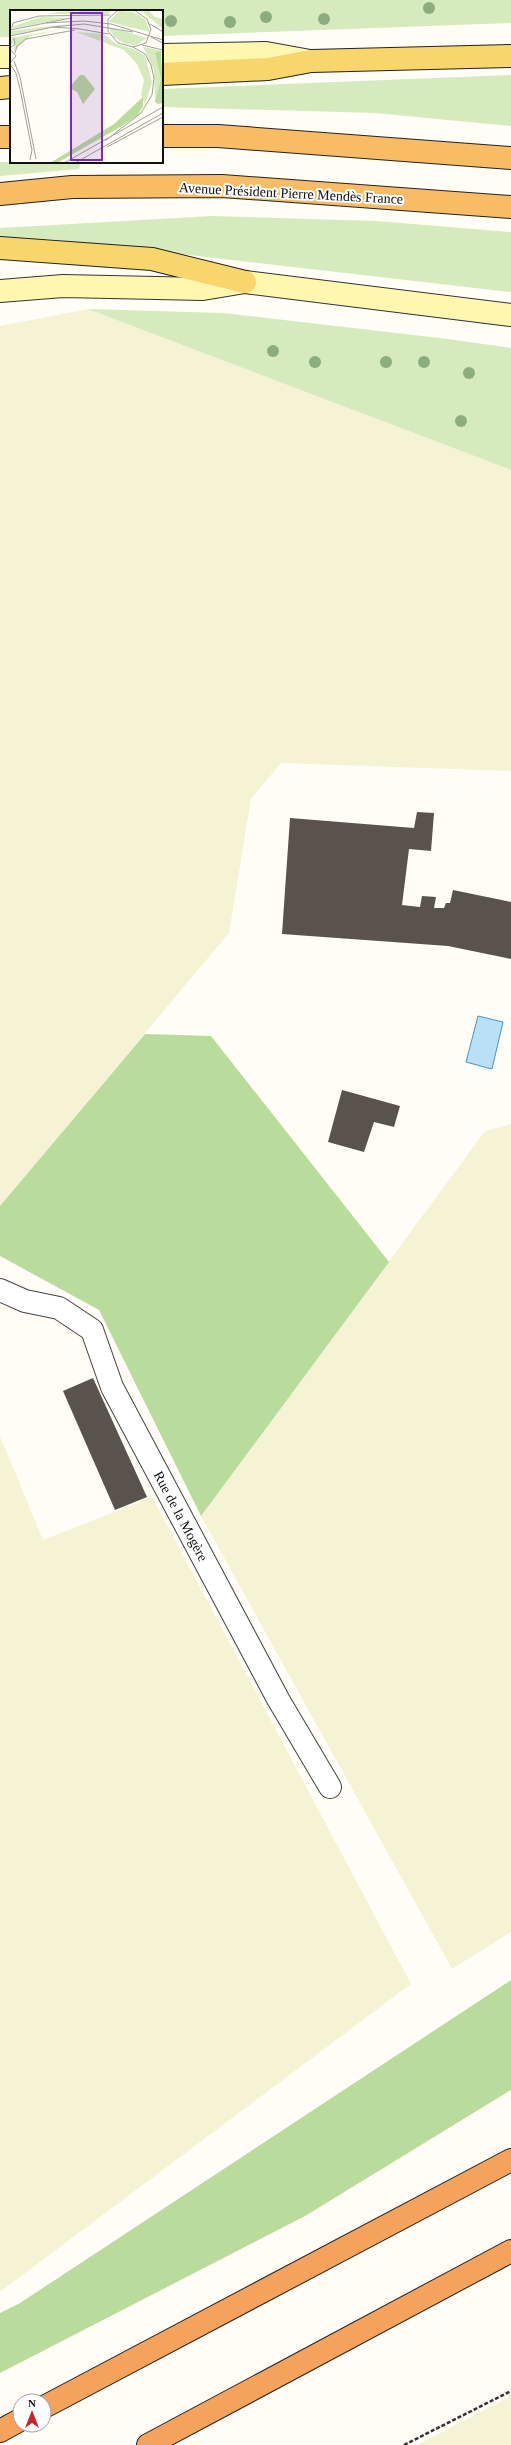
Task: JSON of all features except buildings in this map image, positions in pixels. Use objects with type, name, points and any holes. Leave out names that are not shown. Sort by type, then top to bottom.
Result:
[{"type":"highway","points":[[163,136],[218,136],[511,158]]},
{"type":"highway","name":"Avenue Président Pierre Mendès France","points":[[0,194],[72,187],[222,186],[511,207]]},
{"type":"highway","points":[[52,2404],[511,2160]]},
{"type":"highway","points":[[148,2445],[511,2252]]},
{"type":"highway","points":[[0,2431],[12,2424]]},
{"type":"main road","points":[[163,54],[266,52],[311,61]]},
{"type":"main road","points":[[163,74],[268,70],[311,61],[511,56]]},
{"type":"main road","points":[[0,57],[10,58]]},
{"type":"main road","points":[[0,88],[10,87]]},
{"type":"main road","points":[[0,248],[152,259],[245,282],[511,315]]},
{"type":"main road","points":[[0,291],[63,286],[203,289],[245,282]]},
{"type":"street","name":"Rue de la Mogère","points":[[0,1290],[25,1301],[59,1308],[92,1330],[112,1387],[278,1699],[330,1787]]},
{"type":"path","points":[[404,2445],[511,2391]]},
{"type":"shaded area","points":[[88,309],[511,470],[511,771],[281,763],[251,799],[229,933],[0,1206],[0,326]]},
{"type":"shaded area","points":[[511,1124],[511,1932],[452,1969],[201,1516],[485,1131]]},
{"type":"shaded area","points":[[0,1436],[43,1540],[152,1497],[411,1984],[0,2292]]},
{"type":"shaded area","points":[[511,2396],[511,2445],[417,2445]]},
{"type":"green space","points":[[0,0],[511,0],[511,23],[163,36],[163,10],[10,10],[10,37],[0,37]]},
{"type":"green space","points":[[511,75],[511,126],[375,113],[163,107],[163,89]]},
{"type":"green space","points":[[0,162],[81,163],[79,169],[0,176]]},
{"type":"green space","points":[[212,216],[376,221],[511,232],[511,292],[50,239],[0,238],[0,228]]},
{"type":"green space","points":[[88,309],[223,313],[448,339],[511,348],[511,470]]},
{"type":"green space","points":[[145,1034],[211,1036],[389,1262],[201,1516],[99,1310],[0,1256],[0,1206]]},
{"type":"green space","points":[[511,1980],[511,2090],[305,2216],[0,2373],[0,2313],[20,2303]]},
{"type":"water","points":[[478,1016],[503,1022],[492,1069],[466,1062]]}]
